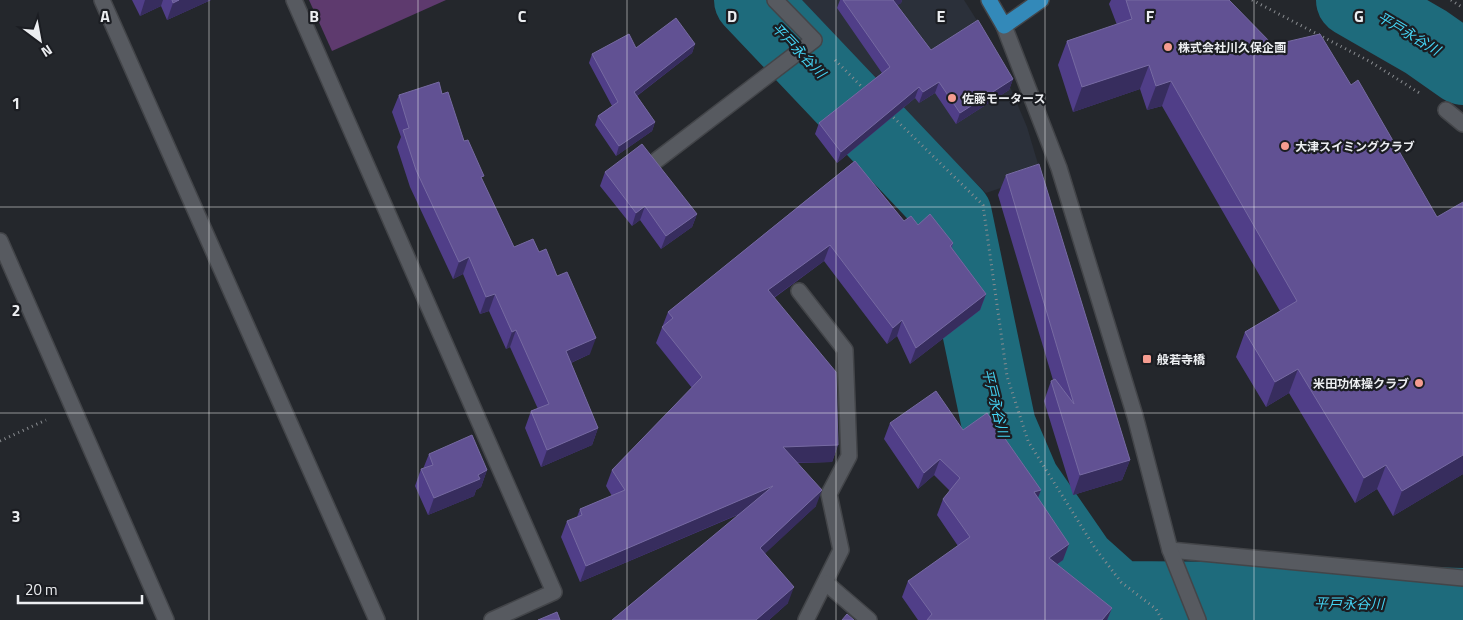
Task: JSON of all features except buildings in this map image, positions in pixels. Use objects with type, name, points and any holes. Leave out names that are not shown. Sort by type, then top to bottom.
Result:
[{"type":"main road","points":[[989,0],[1004,26],[1041,0]]},
{"type":"street","points":[[102,0],[377,620]]},
{"type":"street","points":[[294,0],[554,592],[492,620]]},
{"type":"street","points":[[658,160],[814,40],[776,0]]},
{"type":"street","points":[[1004,26],[1058,168],[1135,416],[1170,550],[1198,620]]},
{"type":"street","points":[[1446,110],[1463,124]]},
{"type":"street","points":[[0,241],[166,620]]},
{"type":"street","points":[[799,291],[845,350],[849,456],[829,494],[841,550],[806,620]]},
{"type":"street","points":[[1170,550],[1463,578]]},
{"type":"street","points":[[826,583],[870,620]]},
{"type":"path","points":[[1252,0],[1369,61],[1446,110]]},
{"type":"path","points":[[1451,0],[1463,8]]},
{"type":"path","points":[[814,40],[870,95]]},
{"type":"path","points":[[884,109],[983,205],[1007,376],[1028,441],[1100,555],[1121,582],[1156,609],[1162,620]]},
{"type":"path","points":[[0,441],[51,418]]},
{"type":"shaded area","points":[[309,0],[446,0],[332,51]]},
{"type":"shaded area","name":"佐藤モータース","points":[[796,0],[964,0],[983,30],[1003,70],[1027,127],[1041,174],[986,193],[843,53]]},
{"type":"waterway","name":"平戸永谷川","points":[[751,0],[955,215],[999,426],[1023,482],[1079,563],[1118,598],[1249,599],[1463,605]]},
{"type":"waterway","name":"平戸永谷川","points":[[1353,0],[1426,42],[1463,68]]},
{"type":"place","name":"株式会社川久保企画","points":[[1168,47]]},
{"type":"place","name":"佐藤モータース","points":[[952,98]]},
{"type":"place","name":"大津スイミングクラブ","points":[[1285,146]]},
{"type":"place","name":"般若寺橋","points":[[1147,359]]},
{"type":"place","name":"米田功体操クラブ","points":[[1419,383]]}]
